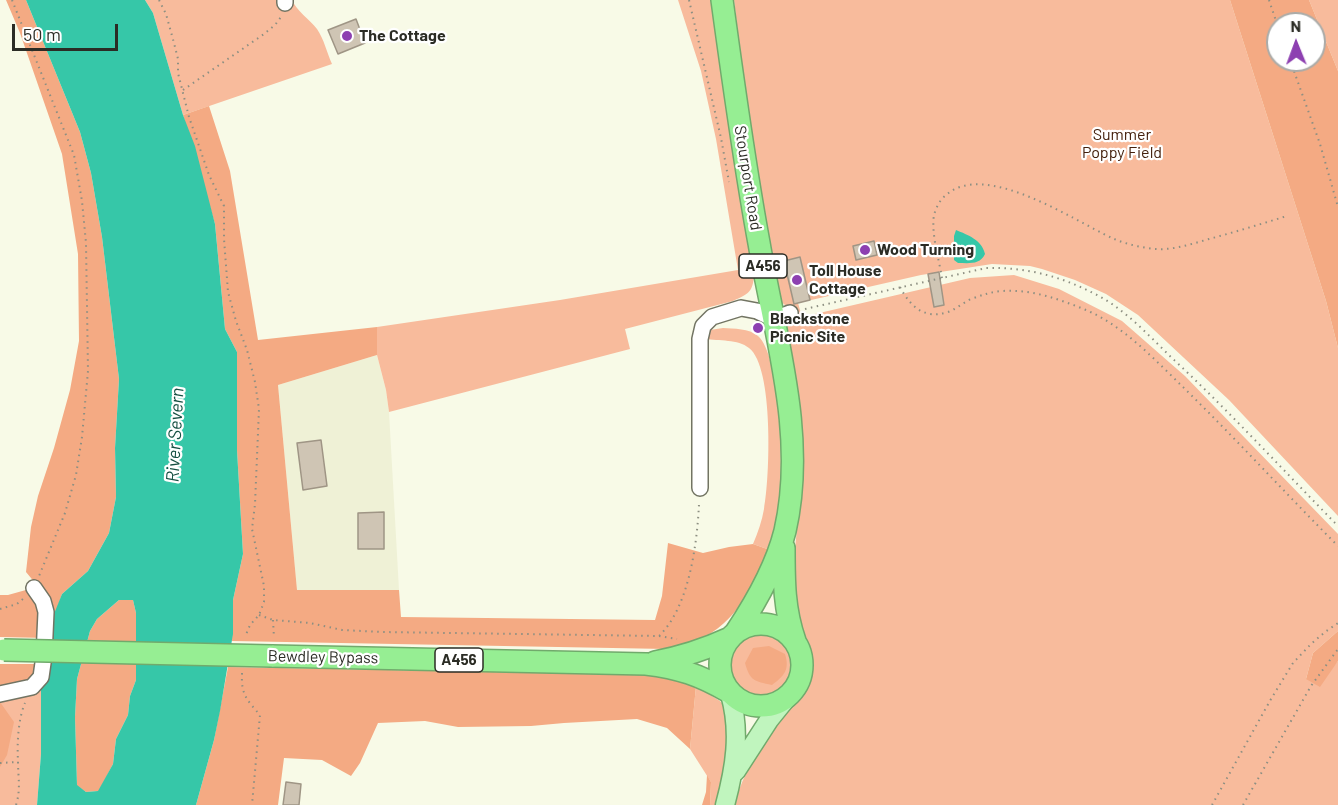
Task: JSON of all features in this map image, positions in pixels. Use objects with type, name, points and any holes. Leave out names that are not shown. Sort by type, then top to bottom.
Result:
[{"type":"highway","name":"Stourport Road","points":[[722,0],[742,150],[767,285],[782,316],[792,441],[790,492],[784,533],[783,583],[789,623],[796,642]]},
{"type":"highway","name":"Stourport Road","points":[[733,635],[760,593],[784,533]]},
{"type":"highway","name":"A456","points":[[753,624],[765,624],[788,633],[796,642],[803,666],[801,679],[786,699],[774,705],[761,707],[747,705],[730,693],[720,672],[720,660],[723,648],[733,635],[753,624]]},
{"type":"highway","name":"Bewdley Bypass","points":[[646,664],[692,653],[733,635]]},
{"type":"highway","name":"Bewdley Bypass","points":[[2,650],[273,649],[646,664],[690,672],[730,693]]},
{"type":"main road","points":[[725,805],[733,776],[737,742],[737,723],[730,693]]},
{"type":"main road","points":[[733,776],[769,720],[786,699]]},
{"type":"lane","points":[[700,488],[700,339],[703,326],[712,316],[741,308],[757,299],[767,285]]},
{"type":"lane","points":[[741,308],[782,316]]},
{"type":"lane","points":[[0,694],[32,687],[41,677],[46,612],[43,601],[34,588]]},
{"type":"path","points":[[0,609],[17,604],[34,588],[65,513],[76,475],[82,438],[88,371],[86,243],[74,155],[12,0]]},
{"type":"path","points":[[159,0],[166,14],[174,43],[178,59],[178,73],[189,117],[209,175],[225,206],[224,239],[228,292],[255,382],[259,409],[252,530],[264,586],[264,602],[244,640]]},
{"type":"path","points":[[183,90],[275,25],[282,14],[285,2]]},
{"type":"path","points":[[1294,72],[1320,144],[1338,207]]},
{"type":"path","points":[[942,278],[933,227],[934,213],[940,200],[958,186],[995,185],[1040,202],[1111,237],[1149,249],[1172,249],[1287,216]]},
{"type":"path","points":[[782,316],[986,268],[1025,270],[1065,281],[1096,294],[1127,315],[1203,387],[1338,526]]},
{"type":"path","points":[[900,287],[915,308],[932,314],[948,312],[969,300],[988,293],[1005,291],[1047,296],[1091,312],[1121,332],[1158,363],[1212,415],[1338,546]]},
{"type":"path","points":[[259,615],[273,620],[310,623],[342,630],[658,636],[668,628],[682,602],[698,531],[700,488]]},
{"type":"path","points":[[273,620],[273,649]]},
{"type":"path","points":[[1212,805],[1270,699],[1293,663],[1311,644],[1338,623]]},
{"type":"path","points":[[1243,805],[1311,686],[1338,648]]},
{"type":"path","points":[[242,669],[242,688],[248,701],[260,715],[252,805]]},
{"type":"path","points":[[16,805],[20,784],[18,762],[21,712],[32,687]]},
{"type":"path","points":[[0,763],[18,762]]},
{"type":"shaded area","points":[[6,0],[26,0],[80,132],[91,173],[102,237],[119,379],[115,448],[116,497],[109,533],[88,571],[62,594],[47,638],[0,637],[0,595],[33,588],[36,584],[26,572],[31,527],[70,390],[79,341],[78,254],[62,154],[20,33]]},
{"type":"shaded area","points":[[1230,0],[1309,0],[1314,12],[1266,12],[1266,72],[1326,72],[1326,42],[1338,71],[1338,348],[1326,301]]},
{"type":"shaded area","points":[[209,106],[230,171],[258,340],[377,327],[377,355],[278,385],[297,590],[399,590],[401,617],[655,620],[662,596],[668,543],[703,553],[753,544],[770,550],[750,590],[733,614],[712,633],[698,640],[667,649],[232,641],[233,600],[243,554],[237,450],[237,352],[225,329],[215,224],[183,115]]},
{"type":"shaded area","points":[[377,355],[389,412],[399,590],[297,590],[278,385]]},
{"type":"shaded area","points":[[119,600],[133,600],[136,613],[136,680],[130,696],[128,715],[116,739],[113,764],[99,791],[86,792],[77,786],[75,717],[77,679],[90,631],[97,619]]},
{"type":"shaded area","points":[[1338,631],[1338,661],[1320,687],[1306,679],[1313,653]]},
{"type":"shaded area","points":[[769,646],[785,654],[787,664],[783,675],[772,685],[751,677],[745,663],[753,648]]},
{"type":"shaded area","points":[[0,664],[45,664],[43,674],[0,694]]},
{"type":"shaded area","points":[[228,667],[671,677],[696,686],[690,749],[667,728],[637,719],[531,726],[458,727],[425,721],[378,723],[360,763],[351,776],[322,760],[284,758],[278,805],[196,805],[214,740]]},
{"type":"shaded area","points":[[0,702],[14,722],[7,755],[0,767]]},
{"type":"shaded area","points":[[707,775],[711,782],[710,805],[702,805],[706,792]]},
{"type":"green space","points":[[145,0],[292,0],[317,29],[332,64],[183,115],[153,13]]},
{"type":"green space","points":[[678,0],[712,0],[754,277],[750,290],[733,301],[625,329],[630,349],[389,412],[377,355],[377,327],[560,300],[738,270],[716,139],[701,71]]},
{"type":"green space","name":"Summer Poppy Field","points":[[734,0],[1230,0],[1326,301],[1338,348],[1338,516],[1229,400],[1138,315],[1106,294],[1075,280],[1030,266],[992,264],[921,275],[798,303],[802,317],[970,278],[1014,275],[1059,289],[1122,321],[1185,376],[1338,534],[1338,631],[1313,653],[1306,679],[1331,669],[1338,661],[1338,805],[733,805],[753,760],[780,719],[799,696],[809,675],[807,649],[799,630],[793,571],[799,506],[785,326],[797,317],[794,305],[786,305],[780,300],[751,142]]},
{"type":"green space","points":[[1309,0],[1338,0],[1338,71],[1326,42],[1326,12],[1314,12]]},
{"type":"green space","points":[[723,328],[746,330],[758,336],[771,364],[778,409],[781,477],[779,506],[770,550],[753,544],[763,513],[768,473],[768,424],[763,377],[757,359],[745,345],[705,339],[710,330]]},
{"type":"green space","points":[[755,633],[767,633],[784,642],[791,653],[793,665],[791,677],[784,688],[767,697],[755,697],[743,692],[734,683],[729,671],[729,659],[734,647],[743,638]]},
{"type":"green space","points":[[0,664],[41,677],[41,754],[37,805],[0,805]]},
{"type":"green space","points":[[696,686],[724,705],[731,731],[716,805],[710,805],[711,782],[690,749]]},
{"type":"water","name":"River Severn","points":[[26,0],[145,0],[153,13],[183,115],[195,146],[215,224],[225,329],[237,352],[237,450],[243,554],[233,600],[233,634],[220,711],[196,805],[37,805],[41,754],[41,677],[48,629],[62,594],[88,571],[109,533],[116,497],[115,448],[119,379],[102,237],[91,173],[80,132]],"holes":[[[119,600],[133,600],[136,613],[136,680],[130,696],[128,715],[116,739],[113,764],[98,791],[86,792],[77,785],[75,717],[77,679],[90,631],[97,619]]]},
{"type":"water","points":[[956,230],[981,245],[985,254],[983,258],[974,263],[958,263],[954,260]]},
{"type":"building","name":"The Cottage","points":[[356,19],[365,43],[338,54],[328,30]]},
{"type":"building","name":"Wood Turning","points":[[874,241],[877,255],[856,260],[853,246]]},
{"type":"building","name":"Toll House Cottage","points":[[800,257],[810,300],[794,304],[784,261]]},
{"type":"building","points":[[939,272],[944,305],[934,307],[928,274]]},
{"type":"building","points":[[321,440],[327,486],[303,490],[297,443]]},
{"type":"building","points":[[384,512],[384,549],[358,549],[358,513]]},
{"type":"building","points":[[286,782],[301,784],[299,805],[283,805]]},
{"type":"place","name":"The Cottage","points":[[347,36]]},
{"type":"place","name":"Wood Turning","points":[[865,250]]},
{"type":"place","name":"Toll House Cottage","points":[[797,280]]},
{"type":"place","name":"Blackstone Picnic Site","points":[[758,328]]}]
